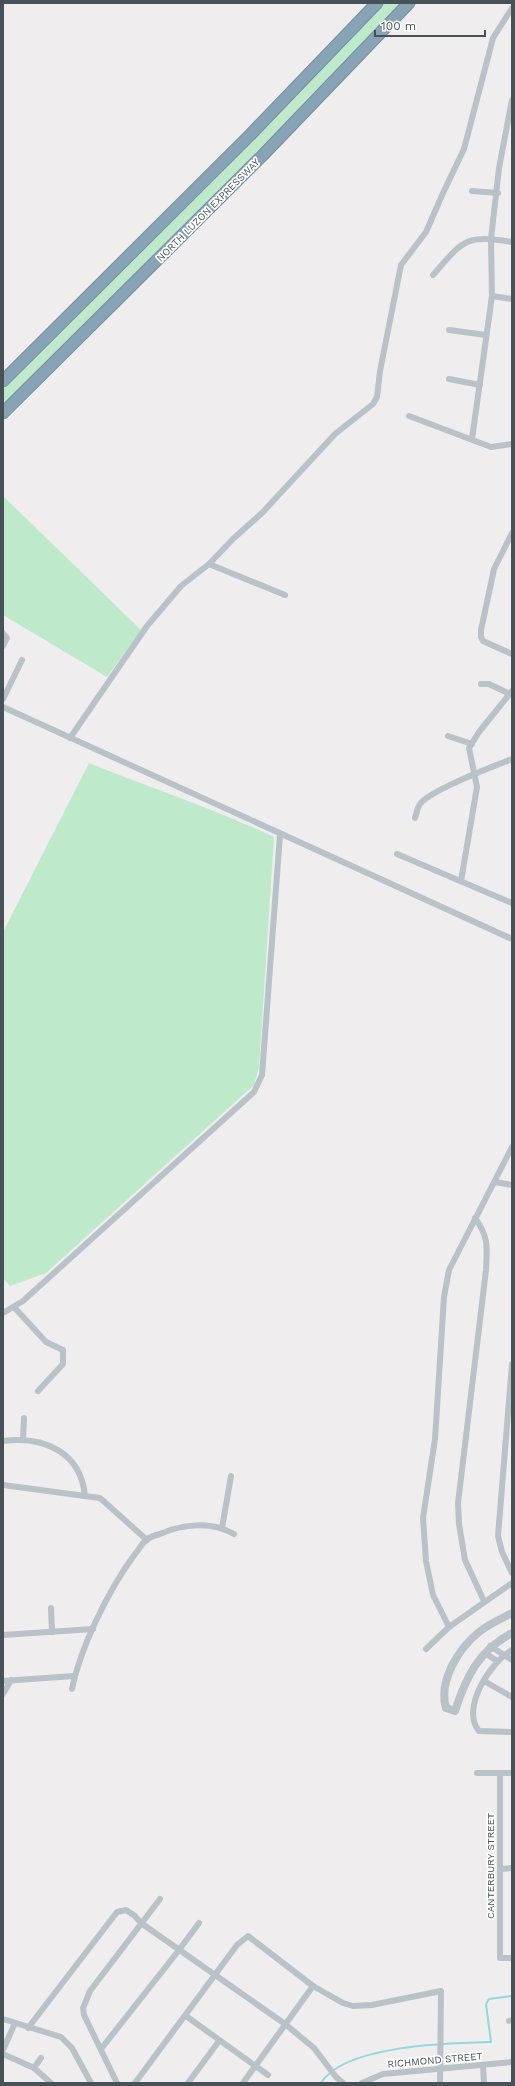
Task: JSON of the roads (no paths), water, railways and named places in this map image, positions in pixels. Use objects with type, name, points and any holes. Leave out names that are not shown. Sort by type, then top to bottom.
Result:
[{"type":"highway","points":[[3,381],[248,137],[377,3]]},
{"type":"highway","name":"NORTH LUZON EXPRESSWAY","points":[[3,413],[262,156],[409,3]]},
{"type":"street","points":[[70,738],[147,626],[181,586],[209,564],[234,538],[262,513],[335,434],[373,404],[377,397],[380,371],[401,265],[426,232],[464,149],[493,38],[512,8]]},
{"type":"street","points":[[472,439],[492,296],[491,239],[498,193],[499,168],[512,100]]},
{"type":"street","points":[[472,191],[498,193]]},
{"type":"street","points":[[433,275],[463,242],[491,239],[512,242]]},
{"type":"street","points":[[492,296],[512,299]]},
{"type":"street","points":[[449,330],[486,335]]},
{"type":"street","points":[[449,379],[480,385]]},
{"type":"street","points":[[409,416],[490,447],[512,444]]},
{"type":"street","points":[[512,534],[494,569],[481,630],[481,637],[483,641],[512,654]]},
{"type":"street","points":[[209,564],[285,595]]},
{"type":"street","points":[[3,633],[7,638],[3,646]]},
{"type":"street","points":[[3,699],[22,660]]},
{"type":"street","points":[[461,881],[477,788],[475,774],[469,755],[472,744],[511,692],[489,684],[481,684]]},
{"type":"street","points":[[3,707],[280,835],[512,939]]},
{"type":"street","points":[[448,736],[472,744]]},
{"type":"street","points":[[415,818],[421,803],[427,798],[475,774],[512,759]]},
{"type":"street","points":[[3,1313],[23,1301],[254,1092],[262,1075],[280,835]]},
{"type":"street","points":[[398,854],[512,903]]},
{"type":"street","points":[[449,1626],[433,1595],[426,1561],[423,1518],[435,1440],[447,1283],[449,1270],[512,1147]]},
{"type":"street","points":[[495,1182],[512,1185]]},
{"type":"street","points":[[475,1218],[484,1231],[487,1245],[486,1270],[458,1502],[459,1524],[466,1560],[484,1601]]},
{"type":"street","points":[[14,1307],[46,1342],[63,1350],[63,1364],[38,1390]]},
{"type":"street","points":[[512,1364],[498,1536],[502,1552],[512,1573]]},
{"type":"street","points":[[23,1440],[24,1418]]},
{"type":"street","points":[[3,1441],[23,1440],[46,1444],[66,1455],[76,1466],[82,1479],[85,1496]]},
{"type":"street","points":[[222,1528],[231,1476]]},
{"type":"street","points":[[3,1485],[100,1498],[147,1540]]},
{"type":"street","points":[[72,1689],[74,1676],[93,1629],[118,1578],[147,1540],[177,1527],[200,1526],[222,1528],[234,1534]]},
{"type":"street","points":[[426,1649],[449,1626],[512,1582]]},
{"type":"street","points":[[51,1608],[52,1632]]},
{"type":"street","points":[[512,1613],[480,1632],[468,1644],[453,1664],[445,1690],[446,1708],[455,1711],[469,1674],[488,1649],[512,1633]]},
{"type":"street","points":[[3,1635],[93,1629]]},
{"type":"street","points":[[488,1649],[503,1654],[512,1660]]},
{"type":"street","points":[[488,1649],[498,1661]]},
{"type":"street","points":[[512,1650],[503,1654],[491,1668],[476,1697],[474,1717],[476,1728],[479,1731],[512,1732]]},
{"type":"street","points":[[3,1681],[74,1676]]},
{"type":"street","points":[[3,1694],[11,1680]]},
{"type":"street","points":[[484,1681],[512,1697]]},
{"type":"street","points":[[477,1773],[512,1773]]},
{"type":"street","name":"CANTERBURY STREET","points":[[500,1774],[500,1958],[512,1958]]},
{"type":"street","points":[[500,1869],[512,1868]]},
{"type":"street","points":[[117,2083],[101,2049],[86,2023],[83,2008],[90,1991],[160,1899]]},
{"type":"street","points":[[28,2028],[117,1912],[126,1910],[135,1916],[141,1923],[214,1976],[285,2024],[314,2048],[336,2077],[343,2083]]},
{"type":"street","points":[[101,2049],[199,1923]]},
{"type":"street","points":[[135,2083],[186,2016],[237,1944],[248,1936],[313,1986],[343,2003],[353,2006],[387,2003],[441,1991],[440,2083]]},
{"type":"street","points":[[243,2083],[313,1986]]},
{"type":"street","points":[[186,2016],[254,2067],[268,2075]]},
{"type":"street","points":[[3,2019],[61,2037],[72,2048],[91,2083]]},
{"type":"street","points":[[3,2050],[15,2023]]},
{"type":"street","points":[[188,2083],[219,2040]]},
{"type":"street","points":[[3,2054],[34,2068],[51,2083]]},
{"type":"street","points":[[34,2068],[41,2058]]},
{"type":"street","name":"RICHMOND STREET","points":[[362,2083],[383,2074],[483,2066],[512,2062]]},
{"type":"street","points":[[483,2066],[484,2083]]},
{"type":"waterway","points":[[321,2083],[333,2070],[352,2061],[374,2054],[425,2045],[491,2042],[486,2004],[489,1999],[512,1996]]}]
